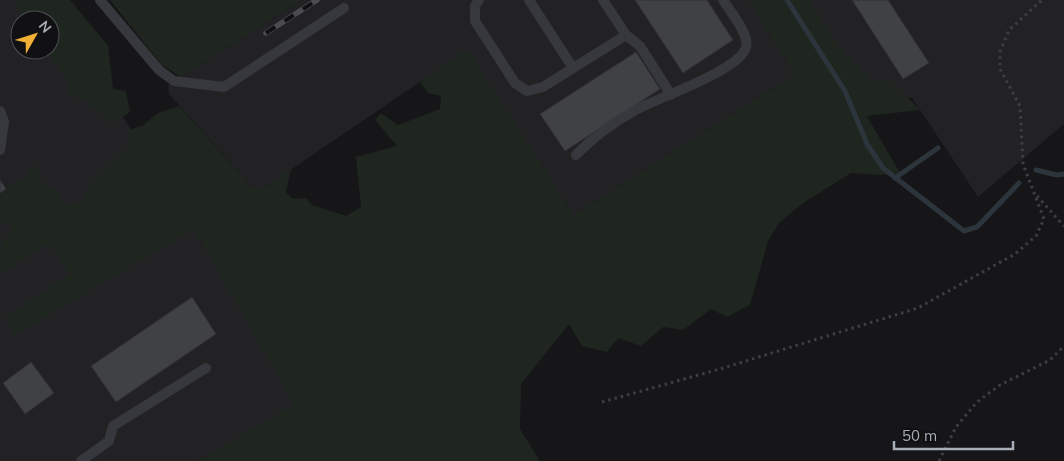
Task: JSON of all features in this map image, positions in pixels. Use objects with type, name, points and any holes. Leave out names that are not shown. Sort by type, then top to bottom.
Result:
[{"type":"lane","points":[[100,0],[159,70],[174,82],[224,87],[344,8]]},
{"type":"lane","points":[[479,0],[475,6],[475,21],[515,83],[528,91],[543,88],[626,35]]},
{"type":"lane","points":[[529,0],[573,68]]},
{"type":"lane","points":[[603,0],[626,35],[640,46],[671,95]]},
{"type":"lane","points":[[576,155],[590,139],[635,110],[715,74],[742,56],[747,46],[746,36],[723,0]]},
{"type":"lane","points":[[0,111],[4,122],[0,150]]},
{"type":"lane","points":[[81,461],[109,441],[114,426],[206,368]]},
{"type":"path","points":[[602,402],[720,369],[918,308],[1015,254],[1036,236],[1044,219],[1024,164],[1020,106],[1000,69],[1000,52],[1010,30],[1042,0]]},
{"type":"path","points":[[1035,194],[1064,226]]},
{"type":"path","points":[[939,461],[956,427],[977,402],[1000,384],[1050,360],[1064,346]]},
{"type":"shaded area","points":[[0,0],[49,0],[55,10],[10,10],[10,60],[60,60],[60,17],[194,229],[295,404],[198,461],[0,461]]},
{"type":"shaded area","points":[[14,0],[70,0],[108,46],[113,89],[126,91],[130,112],[112,124],[84,99],[70,96],[66,77],[52,60],[60,60],[60,10],[18,10]]},
{"type":"shaded area","points":[[110,0],[302,0],[181,77],[162,65]]},
{"type":"shaded area","points":[[302,0],[748,0],[795,74],[574,215],[467,50],[261,190],[254,189],[169,94],[168,85]]},
{"type":"shaded area","points":[[748,0],[809,0],[832,38],[870,80],[890,80],[920,110],[867,116],[900,173],[880,175],[851,173],[803,203],[779,223],[768,241],[750,305],[727,317],[711,309],[683,330],[663,327],[641,346],[618,338],[607,352],[582,346],[569,324],[521,384],[520,429],[540,461],[198,461],[294,404],[194,229],[15,335],[4,318],[70,274],[49,243],[0,274],[0,247],[12,229],[7,224],[0,224],[0,193],[29,174],[30,168],[39,166],[41,181],[58,193],[67,206],[81,201],[93,181],[130,145],[128,130],[142,126],[158,113],[179,106],[254,189],[261,190],[291,169],[286,192],[293,199],[306,198],[312,205],[346,216],[361,207],[356,157],[397,146],[375,120],[381,113],[398,125],[440,109],[441,96],[428,93],[420,82],[467,49],[574,215],[795,74]]},
{"type":"shaded area","points":[[793,0],[1064,0],[1064,124],[978,197],[912,98],[860,105]]},
{"type":"building","points":[[635,0],[707,0],[733,40],[683,73]]},
{"type":"building","points":[[852,0],[888,0],[929,63],[903,79]]},
{"type":"building","points":[[636,52],[660,89],[565,151],[540,114]]},
{"type":"building","points":[[0,180],[6,189],[0,193]]},
{"type":"building","points":[[192,297],[216,334],[116,402],[91,366]]},
{"type":"building","points":[[31,362],[54,393],[25,414],[3,383]]},
{"type":"waterway","points":[[787,0],[845,91],[867,144],[883,168],[964,231],[977,227],[1019,183]]},
{"type":"waterway","points":[[895,178],[938,148]]},
{"type":"waterway","points":[[1036,170],[1057,175],[1064,174]]},
{"type":"railway","points":[[266,33],[317,0]]}]
